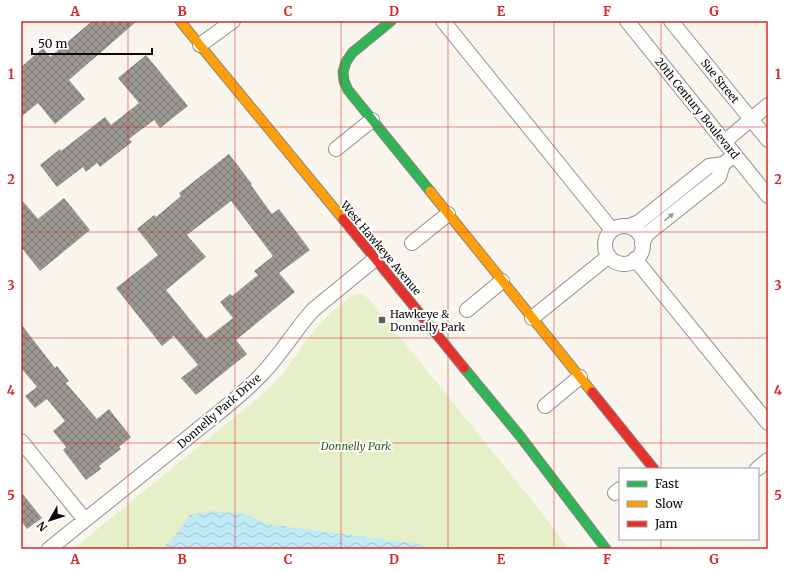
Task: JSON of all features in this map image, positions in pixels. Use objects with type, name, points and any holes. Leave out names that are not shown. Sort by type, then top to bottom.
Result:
[{"type":"street","name":"West Hawkeye Avenue","points":[[180,21],[520,436],[606,549]]},
{"type":"street","points":[[200,45],[233,21]]},
{"type":"street","points":[[392,21],[352,53],[346,62],[343,72],[344,82],[348,90],[580,377],[650,468]]},
{"type":"street","points":[[443,21],[612,230]]},
{"type":"street","name":"20th Century Boulevard","points":[[627,21],[768,196]]},
{"type":"street","name":"Sue Street","points":[[671,21],[768,140]]},
{"type":"street","points":[[724,142],[768,105]]},
{"type":"street","points":[[336,149],[372,120]]},
{"type":"street","points":[[629,226],[634,229],[641,238],[642,250],[639,255],[630,262],[624,264],[618,263],[613,260],[606,251],[605,239],[612,230],[617,227],[629,226],[638,222],[709,166],[723,164],[735,155]]},
{"type":"street","points":[[642,244],[647,234],[719,177],[723,164]]},
{"type":"street","points":[[412,243],[448,214]]},
{"type":"street","points":[[532,318],[609,256]]},
{"type":"street","name":"Donnelly Park Drive","points":[[49,549],[164,458],[239,396],[273,363],[313,310],[375,259]]},
{"type":"street","points":[[635,259],[768,423]]},
{"type":"street","points":[[467,310],[502,281]]},
{"type":"street","points":[[545,406],[580,377]]},
{"type":"street","points":[[21,441],[85,520]]},
{"type":"street","points":[[758,468],[768,460]]},
{"type":"green space","name":"Donnelly Park","points":[[355,294],[363,295],[370,300],[538,508],[569,549],[73,549],[263,394],[285,371],[319,325],[333,311]]},
{"type":"water","points":[[211,511],[245,514],[267,524],[418,544],[431,549],[161,549],[175,536],[190,515]]},
{"type":"building","points":[[92,21],[137,21],[69,80],[85,99],[55,124],[38,103],[21,117],[21,67],[43,48],[50,57]]},
{"type":"building","points":[[146,55],[188,106],[160,128],[154,120],[129,139],[132,142],[100,167],[97,163],[86,172],[83,167],[57,187],[40,165],[60,149],[61,151],[105,117],[111,125],[139,103],[118,78]]},
{"type":"building","points":[[229,154],[252,184],[251,185],[272,214],[279,209],[310,250],[279,273],[295,292],[236,340],[247,354],[196,395],[181,378],[198,365],[174,336],[162,346],[116,288],[158,255],[137,229],[154,215],[156,217],[181,196],[179,193]],"holes":[[[231,201],[273,256],[254,271],[258,275],[232,296],[230,294],[220,302],[233,318],[206,339],[166,290],[206,257],[187,235]]]},
{"type":"building","points":[[64,198],[90,230],[40,271],[21,247],[21,199],[38,219]]},
{"type":"building","points":[[21,324],[55,368],[57,366],[69,381],[66,383],[97,419],[109,409],[131,437],[119,447],[121,449],[99,466],[101,469],[86,480],[63,450],[66,447],[53,431],[65,421],[47,399],[35,408],[25,396],[37,387],[21,368]]},
{"type":"building","points":[[21,492],[42,518],[27,529],[21,521]]},
{"type":"traffic: fast","points":[[391,21],[352,53],[346,62],[343,72],[344,81],[348,90],[430,191]]},
{"type":"traffic: fast","points":[[464,368],[520,436],[606,549]]},
{"type":"traffic: slow","points":[[180,21],[343,219]]},
{"type":"traffic: slow","points":[[430,191],[592,392]]},
{"type":"traffic: jam","points":[[343,219],[464,368]]},
{"type":"traffic: jam","points":[[592,392],[653,468]]},
{"type":"place","name":"Hawkeye & Donnelly Park","points":[[382,320]]}]
